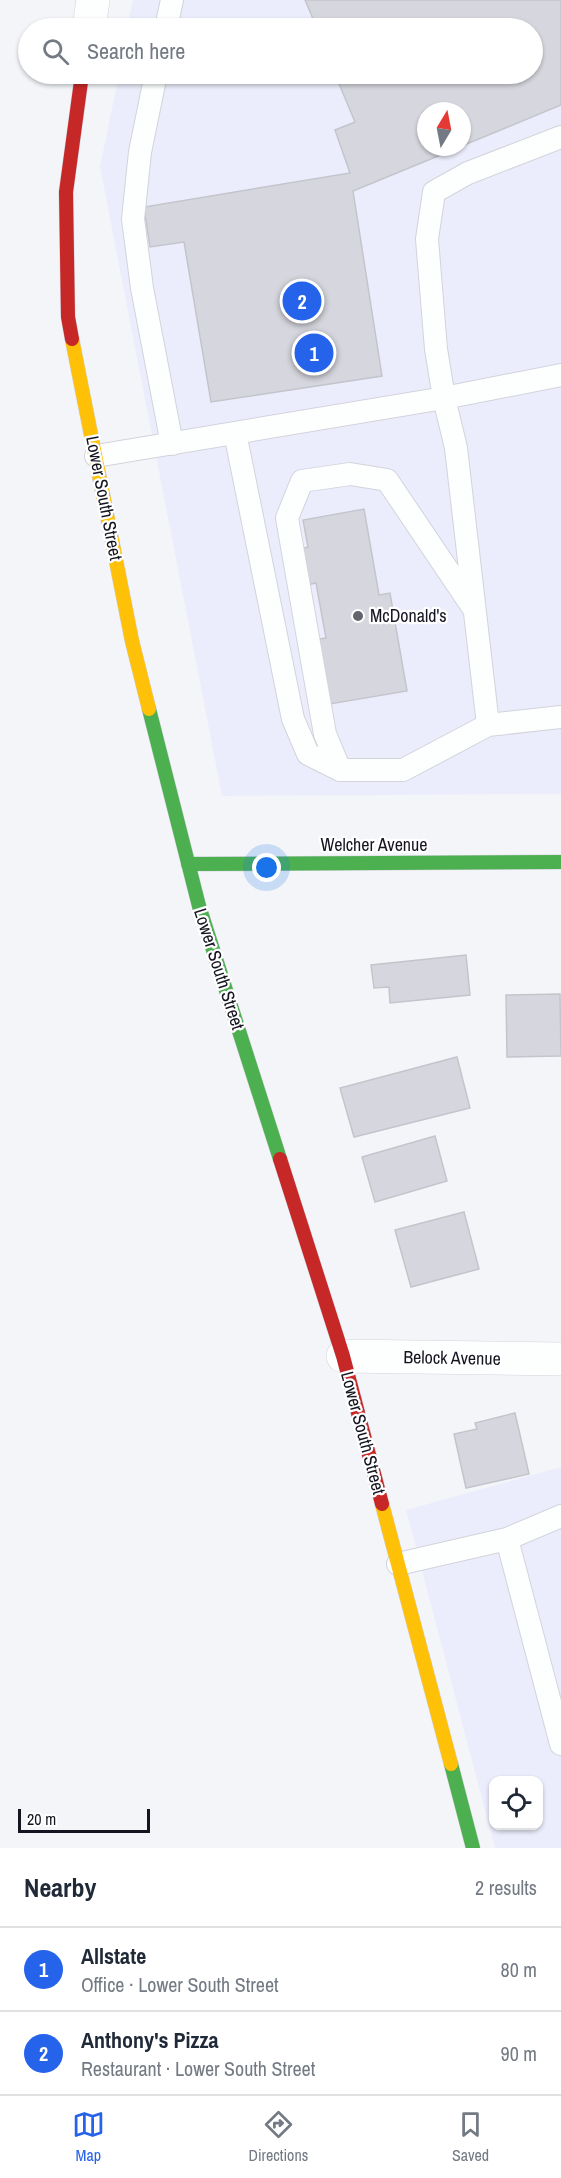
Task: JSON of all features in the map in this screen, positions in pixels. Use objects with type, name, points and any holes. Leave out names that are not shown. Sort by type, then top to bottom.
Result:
[{"type":"street","points":[[90,18],[93,0]]},
{"type":"street","name":"Lower South Street","points":[[81,84],[66,192],[68,317],[132,641],[198,906],[343,1356],[473,1848]]},
{"type":"street","name":"Welcher Avenue","points":[[188,864],[561,862]]},
{"type":"street","name":"Belock Avenue","points":[[343,1356],[561,1359]]},
{"type":"lane","points":[[168,18],[172,0]]},
{"type":"lane","points":[[154,84],[140,152],[133,219],[142,288],[171,444]]},
{"type":"lane","points":[[488,725],[456,448],[444,398],[436,349],[427,239],[434,192],[468,173],[561,137]]},
{"type":"lane","points":[[96,456],[444,398],[561,375]]},
{"type":"lane","points":[[236,433],[293,719],[308,754],[340,770],[403,770],[488,725],[561,717]]},
{"type":"lane","points":[[340,770],[325,734],[287,518],[302,481],[350,474],[387,480],[474,609]]},
{"type":"lane","points":[[398,1564],[507,1539],[561,1516]]},
{"type":"lane","points":[[507,1539],[561,1744]]},
{"type":"shaded area","points":[[133,0],[561,0],[561,794],[222,796],[100,167],[117,84],[543,84],[543,18],[129,18]]},
{"type":"shaded area","points":[[561,1467],[561,1848],[495,1848],[490,1830],[543,1830],[543,1776],[489,1776],[489,1825],[406,1510]]},
{"type":"building","points":[[305,0],[561,0],[561,105],[471,142],[471,102],[417,102],[417,156],[438,156],[353,191],[382,376],[211,402],[184,242],[150,247],[144,207],[350,173],[335,130],[355,122],[339,84],[543,84],[543,18],[313,18]]},
{"type":"building","name":"McDonald's","points":[[364,509],[379,595],[390,593],[407,691],[324,705],[312,640],[326,638],[316,583],[307,585],[301,549],[308,547],[303,520]]},
{"type":"building","points":[[466,955],[470,995],[390,1003],[389,987],[374,988],[371,965]]},
{"type":"building","points":[[560,994],[561,1056],[507,1057],[506,995]]},
{"type":"building","points":[[457,1057],[470,1108],[354,1137],[340,1088]]},
{"type":"building","points":[[435,1136],[447,1181],[375,1202],[362,1157]]},
{"type":"building","points":[[464,1212],[479,1269],[411,1287],[395,1230]]},
{"type":"building","points":[[515,1413],[529,1474],[466,1488],[454,1434],[477,1429],[475,1423]]},
{"type":"traffic: fast","points":[[149,709],[199,906],[280,1159]]},
{"type":"traffic: fast","points":[[188,864],[561,862]]},
{"type":"traffic: fast","points":[[451,1764],[473,1848]]},
{"type":"traffic: slow","points":[[72,339],[132,641],[149,709]]},
{"type":"traffic: slow","points":[[382,1504],[451,1764]]},
{"type":"traffic: jam","points":[[72,339],[68,317],[66,192],[81,84]]},
{"type":"traffic: jam","points":[[280,1159],[343,1356],[382,1504]]},
{"type":"place","name":"Anthony's Pizza","points":[[302,301]]},
{"type":"place","name":"Allstate","points":[[314,353]]},
{"type":"place","name":"McDonald's","points":[[358,616]]}]
